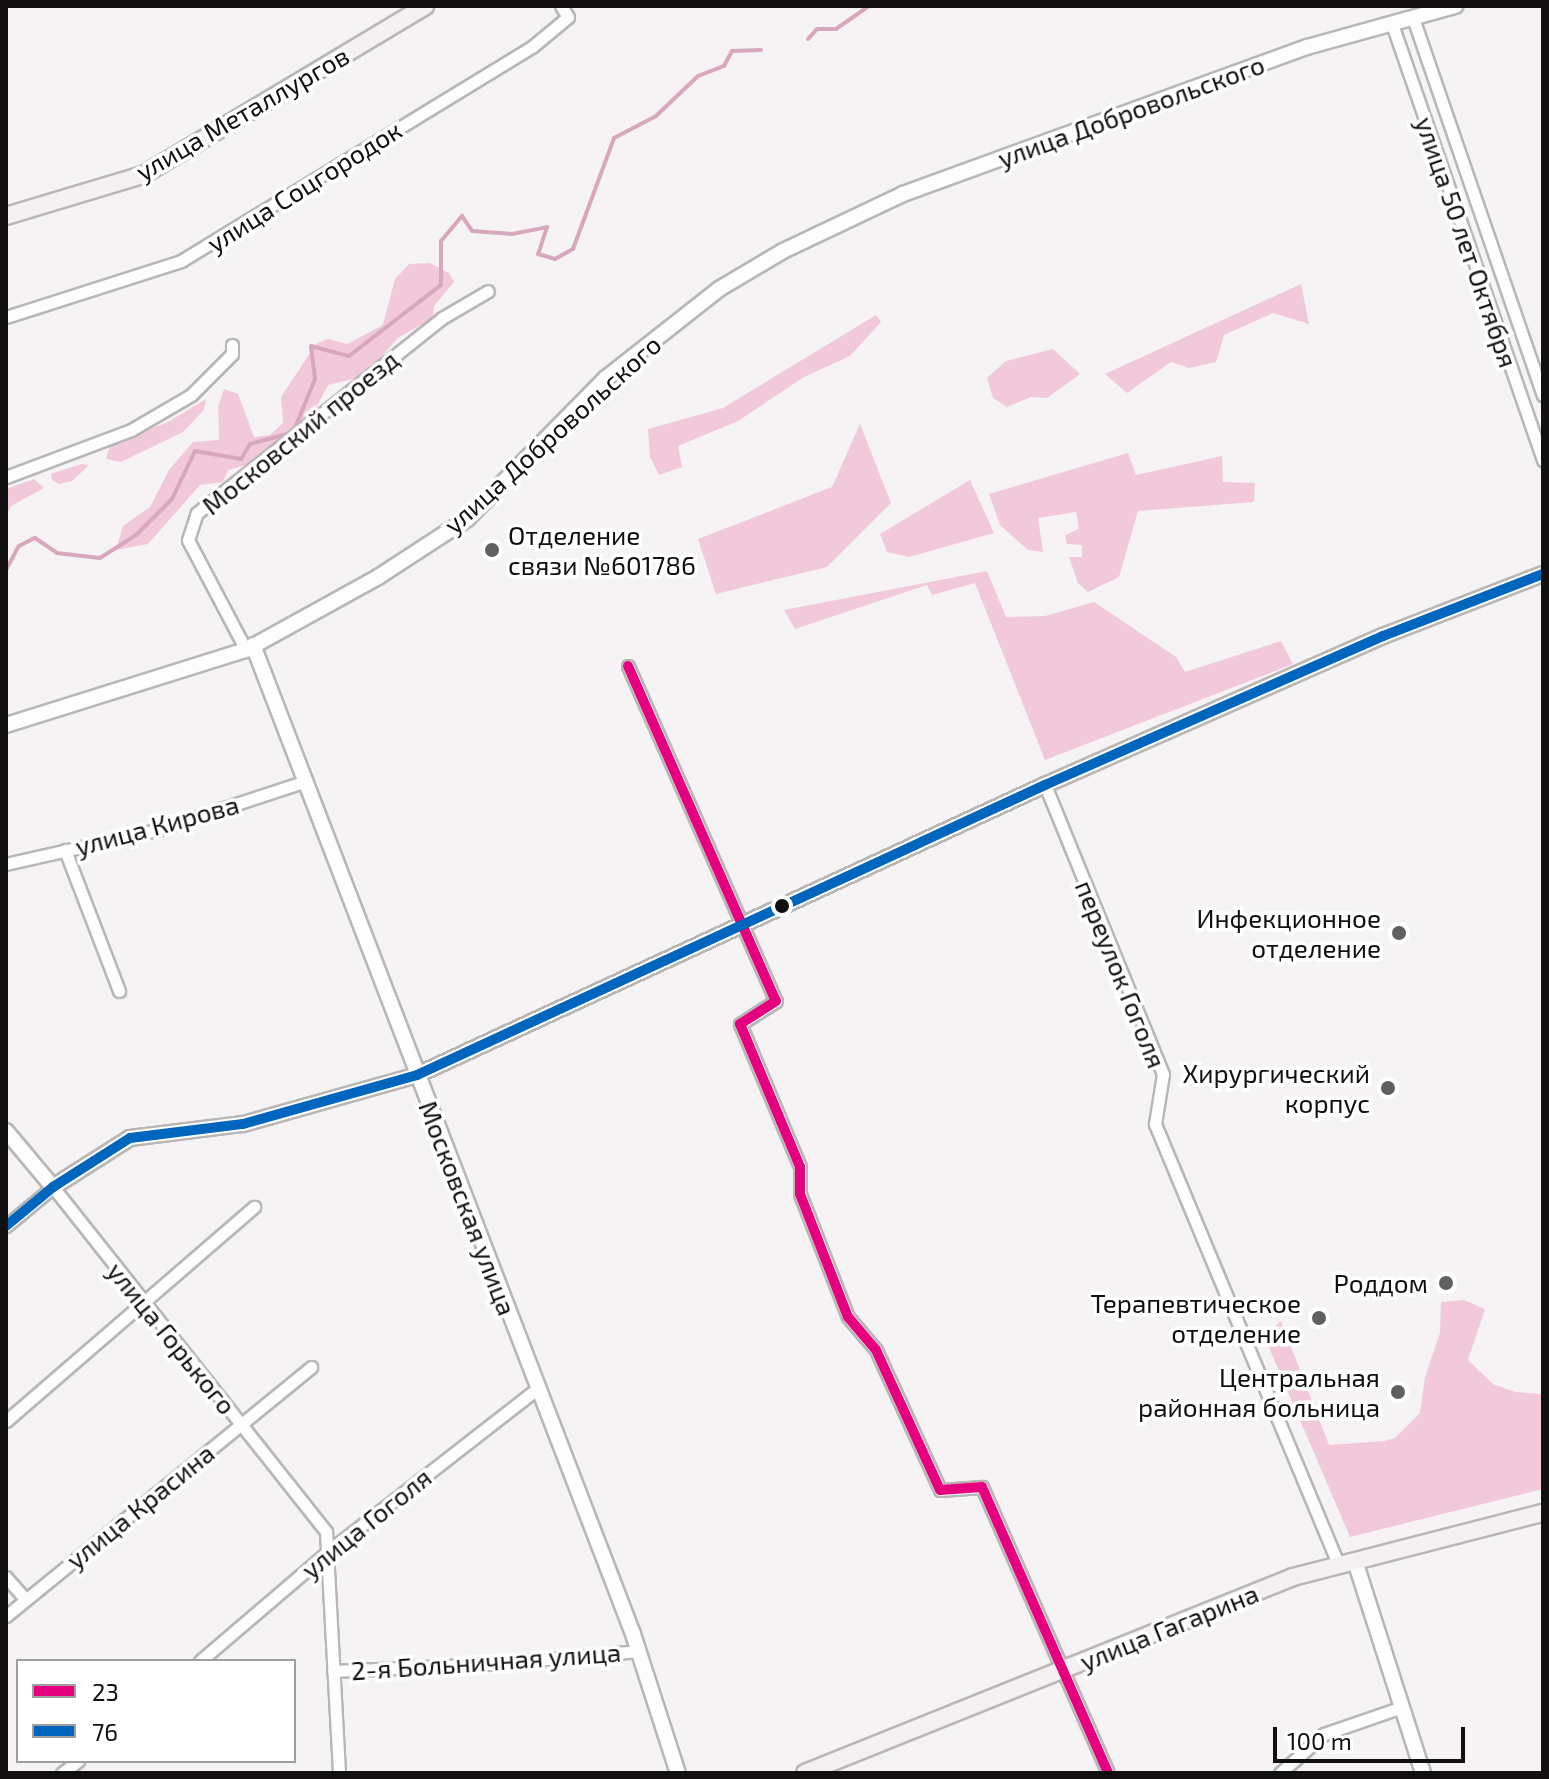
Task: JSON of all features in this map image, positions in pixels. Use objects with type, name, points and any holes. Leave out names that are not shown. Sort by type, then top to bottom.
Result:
[{"type":"main road","name":"улица Металлургов","points":[[6,216],[143,175],[425,6]]},
{"type":"main road","name":"улица Гагарина","points":[[805,1773],[1293,1577],[1543,1513]]},
{"type":"street","name":"улица Соцгородок","points":[[6,317],[181,261],[533,46],[568,17],[561,6]]},
{"type":"street","name":"улица Добровольского","points":[[6,725],[250,647],[378,577],[467,519],[606,378],[719,289],[783,251],[903,194],[1307,47],[1455,6]]},
{"type":"street","name":"улица 50 лет Октября","points":[[1413,18],[1543,395]]},
{"type":"street","name":"улица 50 лет Октября","points":[[1392,24],[1543,461]]},
{"type":"street","name":"Московский проезд","points":[[250,647],[188,540],[197,513],[442,318],[488,291]]},
{"type":"street","points":[[6,477],[131,430],[191,395],[232,354],[232,345]]},
{"type":"street","points":[[6,1226],[53,1187],[130,1138],[243,1124],[417,1075],[1045,785],[1383,636],[1543,574]]},
{"type":"street","name":"Московская улица","points":[[250,647],[306,781],[639,1651],[678,1773]]},
{"type":"street","points":[[628,666],[776,1001],[740,1024],[800,1167],[800,1194],[848,1317],[876,1350],[940,1490],[982,1487],[1108,1773]]},
{"type":"street","name":"улица Кирова","points":[[6,864],[157,830],[306,781]]},
{"type":"street","name":"переулок Гоголя","points":[[1045,785],[1163,1074],[1155,1124],[1347,1563]]},
{"type":"street","points":[[65,850],[119,991]]},
{"type":"street","name":"улица Горького","points":[[6,1131],[326,1532],[330,1550]]},
{"type":"street","points":[[6,1421],[145,1305],[254,1207]]},
{"type":"street","name":"улица Красина","points":[[6,1616],[311,1367]]},
{"type":"street","name":"улица Гоголя","points":[[202,1659],[330,1550],[537,1389]]},
{"type":"street","points":[[330,1550],[339,1773]]},
{"type":"street","points":[[1347,1563],[1402,1707],[1423,1773]]},
{"type":"street","points":[[6,1577],[25,1599]]},
{"type":"street","name":"2-я Больничная улица","points":[[333,1671],[639,1651]]},
{"type":"street","points":[[1280,1773],[1324,1734],[1402,1707]]},
{"type":"shaded area","points":[[430,263],[449,273],[454,282],[434,306],[433,318],[398,338],[364,376],[328,385],[310,420],[253,463],[228,470],[223,482],[200,485],[148,544],[116,550],[123,526],[150,507],[169,470],[193,442],[219,440],[218,407],[224,389],[238,394],[254,437],[270,435],[283,423],[281,397],[316,344],[328,339],[347,344],[383,325],[395,279],[409,264]]},
{"type":"shaded area","points":[[1301,284],[1309,324],[1273,313],[1224,335],[1216,362],[1189,368],[1171,362],[1127,393],[1105,374]]},
{"type":"shaded area","points":[[876,315],[881,322],[850,356],[804,377],[738,421],[678,446],[682,467],[659,475],[650,457],[648,429],[723,408]]},
{"type":"shaded area","points":[[1053,349],[1080,374],[1047,398],[1031,397],[1007,407],[993,398],[987,378],[1006,361]]},
{"type":"shaded area","points":[[206,399],[204,410],[183,432],[121,462],[106,459],[110,445],[168,422]]},
{"type":"shaded area","points":[[860,424],[891,503],[827,567],[716,594],[698,539],[832,487]]},
{"type":"shaded area","points":[[1128,453],[1136,475],[1222,456],[1223,482],[1255,483],[1254,502],[1138,511],[1119,577],[1088,592],[1078,583],[1069,557],[1082,557],[1082,545],[1067,544],[1065,535],[1079,529],[1076,512],[1038,518],[1043,552],[1028,550],[1000,525],[989,494]]},
{"type":"shaded area","points":[[81,464],[89,465],[72,481],[59,484],[52,480],[51,474]]},
{"type":"shaded area","points":[[34,479],[44,488],[11,506],[6,516],[6,489]]},
{"type":"shaded area","points":[[970,480],[994,533],[909,557],[887,552],[880,534]]},
{"type":"shaded area","points":[[987,571],[1006,617],[1045,616],[1094,602],[1176,657],[1185,672],[1281,641],[1293,664],[1045,760],[975,583],[932,595],[927,585],[795,629],[784,610]]},
{"type":"shaded area","points":[[1464,1300],[1485,1309],[1468,1360],[1493,1384],[1515,1392],[1543,1394],[1543,1489],[1350,1537],[1264,1336],[1281,1321],[1329,1445],[1384,1441],[1395,1438],[1420,1413],[1425,1377],[1440,1333],[1441,1302]]},
{"type":"waterway","points":[[808,39],[817,29],[836,29],[869,6]]},
{"type":"waterway","points":[[295,428],[315,379],[311,346],[349,356],[441,285],[441,241],[462,216],[472,231],[512,234],[547,227],[538,254],[555,259],[573,249],[614,138],[656,116],[698,76],[724,66],[732,51],[761,50]]},
{"type":"waterway","points":[[6,570],[19,546],[35,538],[57,553],[100,558],[136,535],[172,499],[195,451],[241,459],[250,444],[288,434]]},
{"type":"transit line","name":"76","points":[[6,1226],[53,1187],[130,1138],[243,1124],[417,1075],[1045,785],[1383,636],[1543,574]]},
{"type":"transit line","name":"23","points":[[628,666],[776,1001],[740,1024],[800,1167],[800,1194],[848,1317],[876,1350],[940,1490],[982,1487],[1108,1773]]},
{"type":"place","name":"Отделение связи №601786","points":[[492,550]]},
{"type":"place","name":"Инфекционное отделение","points":[[1399,933]]},
{"type":"place","name":"Хирургический корпус","points":[[1388,1088]]},
{"type":"place","name":"Роддом","points":[[1446,1283]]},
{"type":"place","name":"Терапевтическое отделение","points":[[1319,1318]]},
{"type":"place","name":"Центральная районная больница","points":[[1398,1392]]}]
